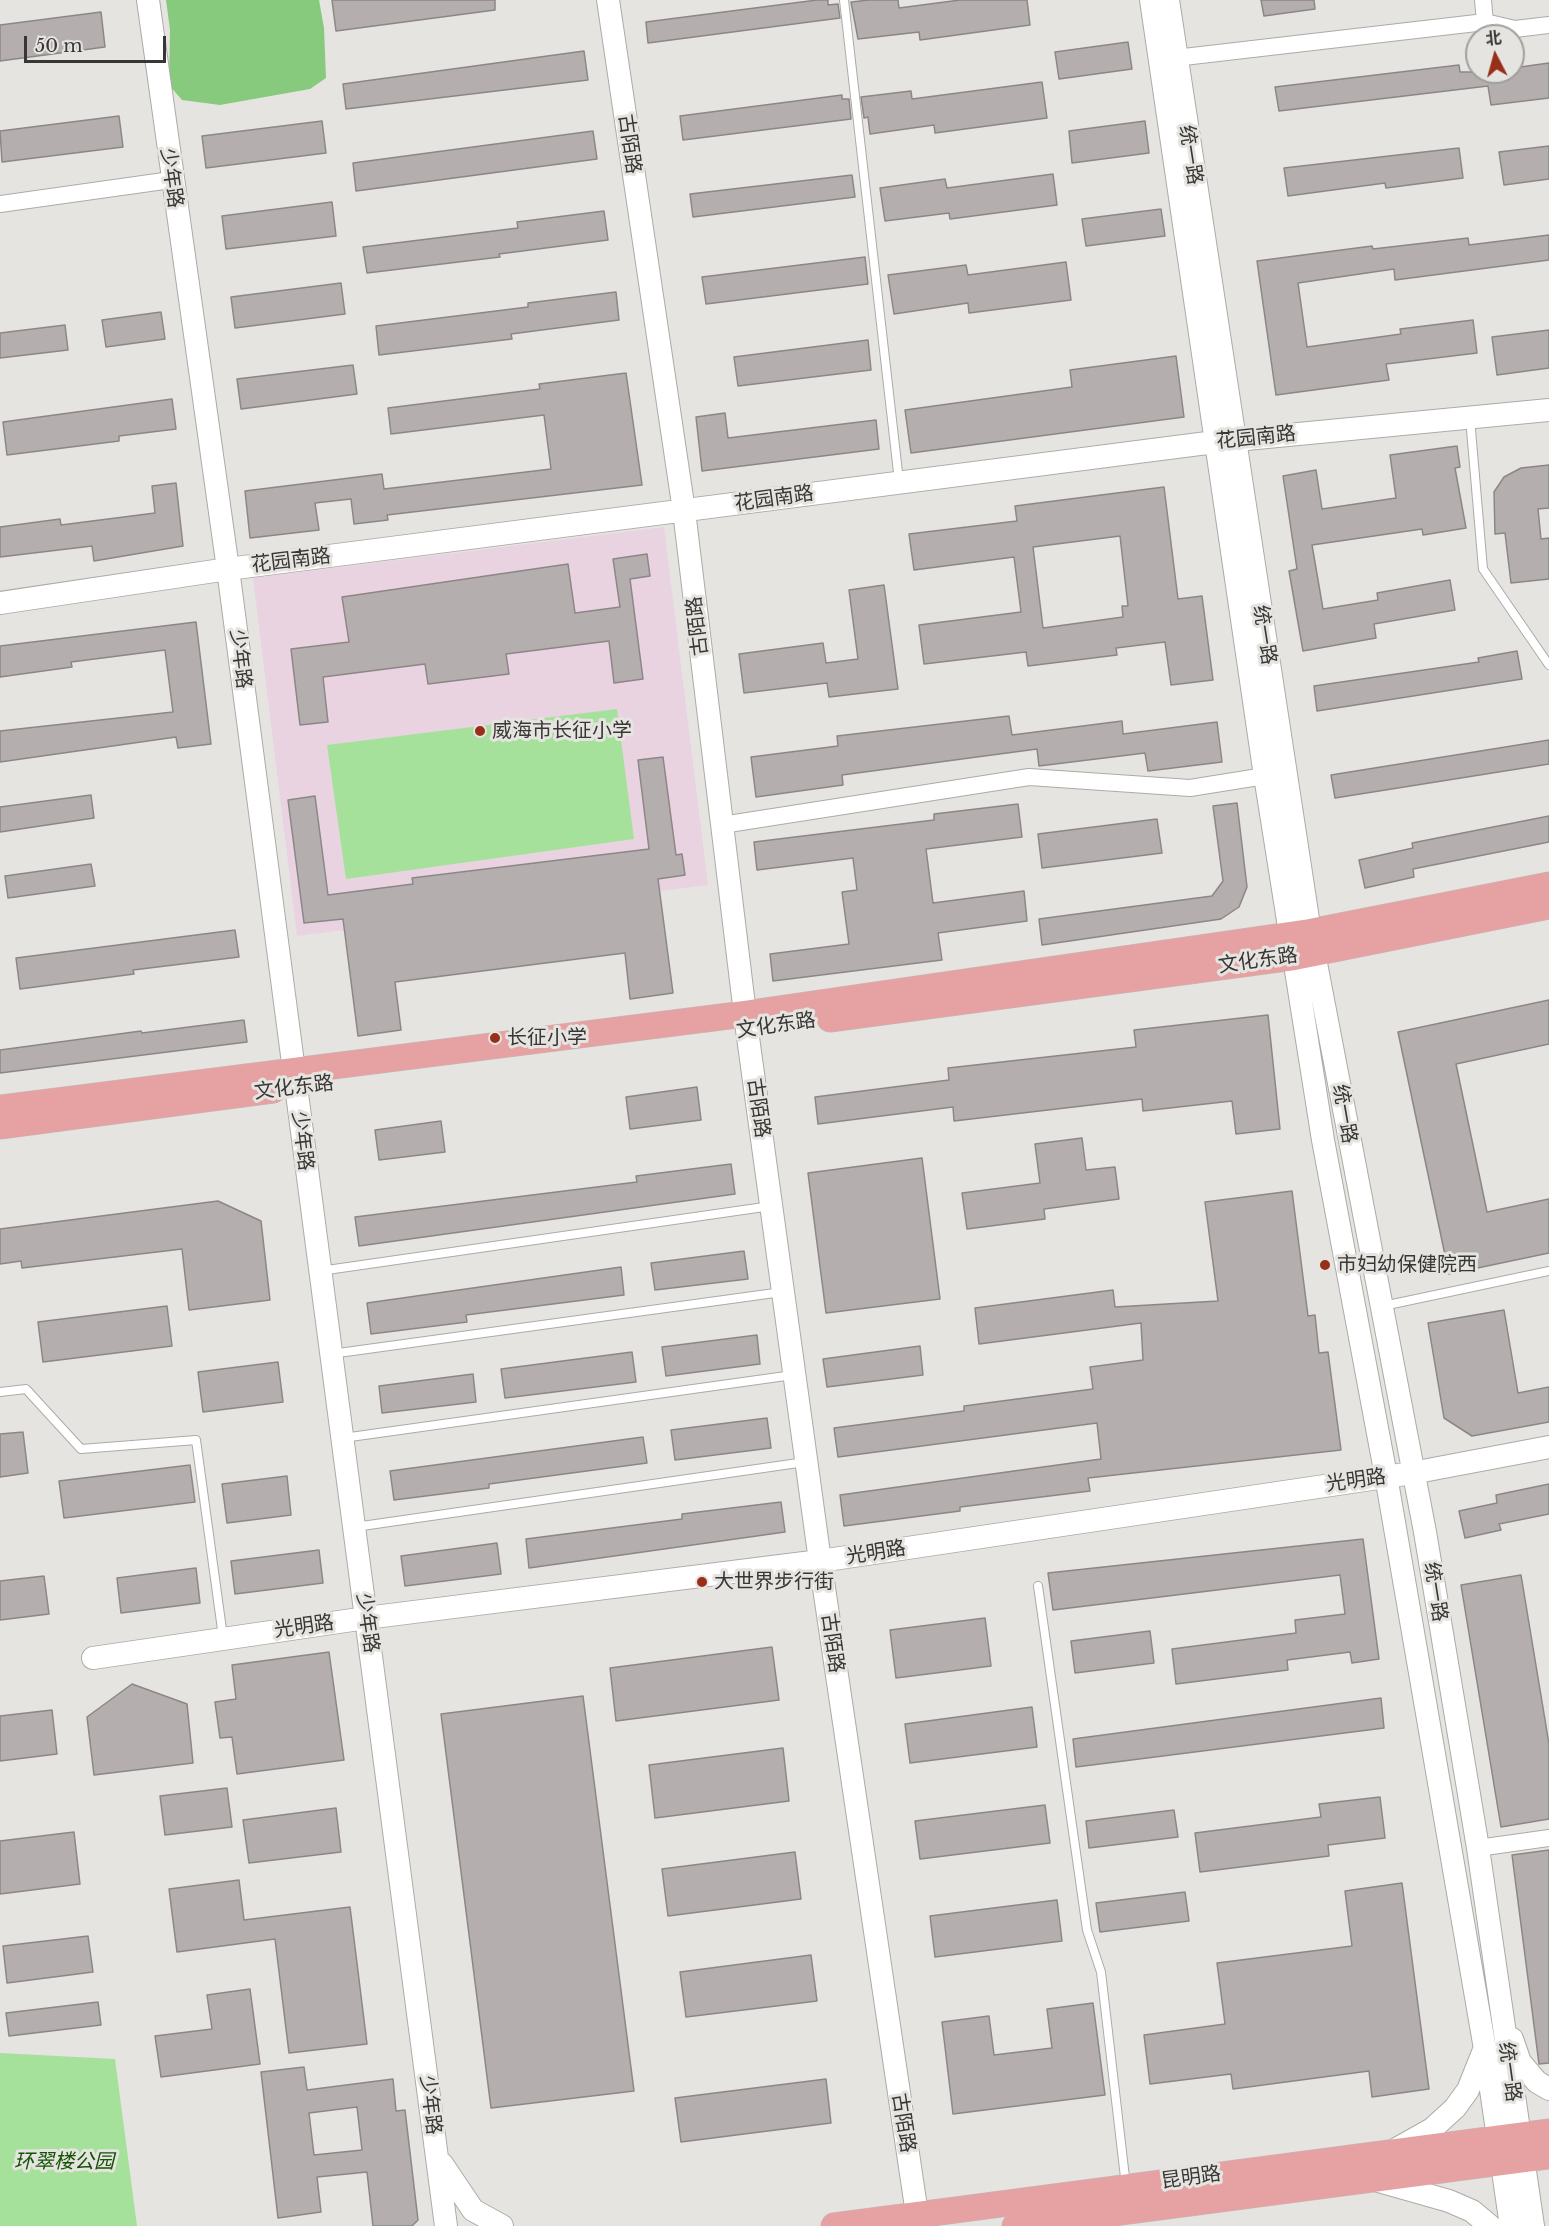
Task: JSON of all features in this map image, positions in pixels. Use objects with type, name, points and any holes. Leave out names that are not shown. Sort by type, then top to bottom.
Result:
[{"type":"main road","points":[[1302,944],[1549,885]]},
{"type":"main road","name":"文化东路","points":[[0,1126],[294,1079],[746,1022],[1302,944],[1549,906]]},
{"type":"main road","points":[[0,1108],[294,1079]]},
{"type":"main road","name":"昆明路","points":[[1015,2226],[1373,2180],[1510,2149],[1549,2132]]},
{"type":"main road","name":"昆明路","points":[[834,2226],[1393,2151],[1510,2149],[1549,2156]]},
{"type":"street","name":"少年路","points":[[148,0],[171,180],[228,568],[444,2221]]},
{"type":"street","name":"古陌路","points":[[608,0],[684,511],[746,1022],[820,1561],[918,2214]]},
{"type":"street","name":"统一路","points":[[1151,0],[1224,441],[1302,944],[1323,1140],[1386,1476],[1485,2049],[1510,2149],[1533,2226]]},
{"type":"street","name":"统一路","points":[[1168,0],[1265,776],[1380,1307],[1425,1532],[1478,1848],[1503,2017],[1510,2149],[1511,2226]]},
{"type":"street","points":[[1483,0],[1485,22]]},
{"type":"street","points":[[1175,58],[1485,22],[1515,29],[1549,26]]},
{"type":"street","points":[[0,204],[171,180]]},
{"type":"street","name":"花园南路","points":[[0,603],[228,568],[1224,441],[1549,410]]},
{"type":"street","points":[[722,825],[1029,777],[1190,789],[1265,776]]},
{"type":"street","name":"光明路","points":[[93,1658],[366,1618],[820,1561],[1412,1473],[1549,1447]]},
{"type":"street","points":[[1478,1848],[1549,1838]]},
{"type":"street","points":[[1503,2017],[1520,2062],[1537,2082],[1549,2089]]},
{"type":"street","points":[[1393,2151],[1432,2129],[1455,2108],[1468,2090],[1485,2049]]},
{"type":"street","points":[[437,2156],[455,2187],[474,2210],[502,2226]]},
{"type":"street","points":[[1373,2180],[1449,2201],[1472,2211],[1490,2226]]},
{"type":"street","points":[[1541,2226],[1549,2211]]},
{"type":"lane","points":[[844,0],[899,482]]},
{"type":"lane","points":[[1470,418],[1484,569],[1549,665]]},
{"type":"lane","points":[[320,1271],[771,1206]]},
{"type":"lane","points":[[1380,1307],[1549,1271]]},
{"type":"lane","points":[[331,1354],[783,1292]]},
{"type":"lane","points":[[342,1438],[795,1374]]},
{"type":"lane","points":[[0,1392],[26,1389],[81,1449],[196,1440],[224,1638]]},
{"type":"lane","points":[[354,1527],[807,1461]]},
{"type":"lane","points":[[1038,1586],[1087,1930],[1101,1972],[1126,2187]]},
{"type":"shaded area","name":"威海市长征小学","points":[[664,527],[708,885],[297,936],[253,578]]},
{"type":"green space","points":[[166,0],[319,0],[324,28],[326,78],[310,89],[220,105],[182,100],[169,85],[170,30]]},
{"type":"green space","points":[[617,709],[634,839],[346,879],[327,745]]},
{"type":"green space","name":"环翠楼公园","points":[[0,2053],[115,2059],[137,2226],[0,2226]]},
{"type":"building","points":[[332,0],[495,0],[495,10],[336,31]]},
{"type":"building","points":[[828,0],[828,5],[838,4],[840,18],[648,43],[646,22]]},
{"type":"building","points":[[898,0],[899,8],[960,0],[1027,0],[1030,25],[920,40],[919,32],[858,39],[851,2]]},
{"type":"building","points":[[1261,0],[1314,0],[1315,9],[1264,16]]},
{"type":"building","points":[[101,12],[105,47],[0,61],[0,25]]},
{"type":"building","points":[[1128,42],[1132,69],[1059,79],[1055,52]]},
{"type":"building","points":[[584,51],[588,80],[346,109],[343,84]]},
{"type":"building","points":[[1549,63],[1549,98],[1491,105],[1488,86],[1279,111],[1275,87],[1459,65],[1460,72],[1465,72],[1465,84],[1525,84],[1525,66]]},
{"type":"building","points":[[1042,82],[1047,118],[935,133],[934,125],[870,134],[868,117],[864,118],[861,97],[911,91],[912,99]]},
{"type":"building","points":[[842,95],[842,99],[849,99],[851,119],[683,140],[680,116]]},
{"type":"building","points":[[119,116],[123,147],[2,162],[0,131]]},
{"type":"building","points":[[322,121],[326,153],[206,168],[202,136]]},
{"type":"building","points":[[1145,121],[1149,153],[1072,163],[1069,131]]},
{"type":"building","points":[[593,131],[597,159],[356,191],[353,163]]},
{"type":"building","points":[[1549,146],[1549,179],[1504,185],[1499,152]]},
{"type":"building","points":[[1459,148],[1463,178],[1386,188],[1385,183],[1288,196],[1284,168]]},
{"type":"building","points":[[1053,174],[1057,205],[950,219],[949,213],[885,221],[880,188],[945,179],[947,188]]},
{"type":"building","points":[[852,175],[855,197],[693,217],[690,194]]},
{"type":"building","points":[[332,202],[336,236],[226,249],[222,216]]},
{"type":"building","points":[[1161,209],[1165,236],[1086,246],[1082,219]]},
{"type":"building","points":[[604,211],[608,240],[499,254],[500,257],[367,273],[363,247],[518,228],[517,222]]},
{"type":"building","points":[[1549,235],[1549,260],[1395,280],[1394,269],[1298,283],[1307,347],[1401,334],[1400,329],[1473,320],[1477,353],[1386,364],[1389,380],[1276,395],[1257,261],[1372,246],[1373,249],[1468,238],[1469,245]]},
{"type":"building","points":[[865,257],[868,284],[706,304],[702,277]]},
{"type":"building","points":[[1066,262],[1071,300],[969,313],[968,303],[894,314],[888,275],[966,265],[968,275]]},
{"type":"building","points":[[341,283],[345,314],[235,328],[231,297]]},
{"type":"building","points":[[616,292],[619,320],[511,334],[512,339],[379,355],[376,326],[528,307],[528,303]]},
{"type":"building","points":[[161,312],[165,339],[106,347],[102,320]]},
{"type":"building","points":[[65,325],[68,350],[0,358],[0,333]]},
{"type":"building","points":[[1549,330],[1549,368],[1497,375],[1492,337]]},
{"type":"building","points":[[868,340],[871,370],[738,386],[734,357]]},
{"type":"building","points":[[1176,356],[1184,417],[911,453],[905,410],[1072,387],[1070,370]]},
{"type":"building","points":[[353,365],[357,394],[241,409],[237,379]]},
{"type":"building","points":[[626,373],[642,485],[387,515],[388,520],[354,524],[351,499],[315,503],[319,530],[250,538],[245,491],[382,474],[384,489],[551,469],[544,415],[391,434],[388,408],[540,389],[539,384]]},
{"type":"building","points":[[172,399],[176,429],[119,436],[119,441],[7,455],[3,422]]},
{"type":"building","points":[[725,413],[728,438],[876,420],[879,449],[702,471],[696,417]]},
{"type":"building","points":[[1457,446],[1460,467],[1455,468],[1466,528],[1423,535],[1422,529],[1312,545],[1323,609],[1378,600],[1377,593],[1450,580],[1455,610],[1374,624],[1376,638],[1303,651],[1289,571],[1297,569],[1283,476],[1316,470],[1322,509],[1396,498],[1390,455]]},
{"type":"building","points":[[1549,465],[1549,508],[1538,509],[1541,539],[1549,538],[1549,579],[1511,583],[1505,533],[1495,534],[1494,492],[1504,477],[1521,468]]},
{"type":"building","points":[[176,483],[183,546],[94,561],[92,546],[0,557],[0,527],[60,519],[61,525],[155,513],[152,486]]},
{"type":"building","points":[[1164,487],[1178,599],[1202,596],[1213,680],[1171,685],[1165,642],[1116,648],[1117,655],[1028,666],[1026,652],[924,664],[919,625],[1021,612],[1014,557],[914,570],[909,534],[1017,521],[1015,506]],"holes":[[[1120,536],[1128,606],[1122,606],[1123,617],[1043,628],[1033,547]]]},
{"type":"building","points":[[647,554],[650,576],[630,579],[643,679],[614,683],[609,641],[506,654],[509,674],[428,684],[425,664],[323,677],[328,722],[300,725],[291,649],[349,642],[342,597],[568,564],[575,613],[620,607],[613,559]]},
{"type":"building","points":[[884,585],[898,689],[829,697],[827,683],[744,693],[739,654],[823,643],[826,663],[858,659],[849,590]]},
{"type":"building","points":[[196,622],[211,744],[178,748],[176,737],[0,762],[0,731],[173,712],[165,650],[71,662],[72,667],[0,677],[0,646]]},
{"type":"building","points":[[1517,651],[1522,679],[1317,711],[1314,686],[1479,662],[1478,658]]},
{"type":"building","points":[[1009,716],[1012,735],[1122,721],[1123,734],[1217,722],[1222,762],[1148,771],[1145,753],[1039,766],[1037,749],[842,775],[843,785],[756,797],[751,757],[838,746],[837,736]]},
{"type":"building","points":[[1549,740],[1549,764],[1335,798],[1331,775]]},
{"type":"building","points":[[663,757],[676,855],[682,854],[685,875],[658,879],[673,993],[630,999],[625,953],[395,982],[401,1030],[358,1036],[343,919],[304,923],[288,800],[315,796],[328,895],[413,884],[412,878],[649,849],[638,760]]},
{"type":"building","points":[[91,795],[94,818],[0,832],[0,807]]},
{"type":"building","points":[[1237,803],[1247,887],[1239,907],[1221,919],[1042,945],[1039,919],[1212,896],[1223,881],[1213,806]]},
{"type":"building","points":[[1018,804],[1022,837],[926,849],[933,903],[1024,891],[1027,921],[938,933],[942,960],[773,981],[770,954],[849,944],[842,892],[857,890],[853,858],[757,870],[754,842],[934,820],[934,814]]},
{"type":"building","points":[[1549,816],[1549,842],[1413,869],[1414,877],[1365,888],[1359,860],[1413,848],[1412,843]]},
{"type":"building","points":[[1157,819],[1162,853],[1042,868],[1038,834]]},
{"type":"building","points":[[91,864],[95,886],[8,898],[5,876]]},
{"type":"building","points":[[235,930],[239,957],[133,970],[134,974],[20,989],[16,958]]},
{"type":"building","points":[[1549,1000],[1549,1044],[1456,1064],[1487,1212],[1549,1199],[1549,1253],[1449,1274],[1398,1032]]},
{"type":"building","points":[[1268,1015],[1280,1129],[1236,1134],[1232,1101],[1143,1111],[1142,1099],[954,1121],[953,1107],[818,1124],[815,1097],[949,1080],[948,1068],[1136,1047],[1134,1030]]},
{"type":"building","points":[[244,1020],[247,1042],[0,1073],[0,1050]]},
{"type":"building","points":[[697,1087],[701,1120],[630,1129],[626,1097]]},
{"type":"building","points":[[441,1121],[445,1152],[379,1160],[375,1130]]},
{"type":"building","points":[[1082,1138],[1086,1170],[1115,1167],[1119,1199],[1044,1209],[1045,1219],[967,1229],[962,1193],[1040,1183],[1035,1144]]},
{"type":"building","points":[[922,1158],[940,1299],[826,1313],[808,1173]]},
{"type":"building","points":[[731,1164],[735,1194],[359,1246],[355,1217],[637,1182],[636,1176]]},
{"type":"building","points":[[1292,1191],[1308,1316],[1315,1315],[1319,1353],[1328,1352],[1341,1450],[1088,1478],[1090,1491],[960,1507],[960,1511],[844,1526],[840,1495],[1101,1459],[1097,1423],[838,1457],[834,1428],[964,1411],[964,1406],[1093,1389],[1090,1367],[1143,1360],[1141,1323],[979,1344],[975,1308],[1113,1290],[1115,1307],[1218,1301],[1205,1202]]},
{"type":"building","points":[[218,1201],[261,1221],[270,1300],[189,1310],[182,1249],[22,1268],[21,1261],[0,1264],[0,1229]]},
{"type":"building","points":[[744,1251],[748,1279],[655,1290],[651,1263]]},
{"type":"building","points":[[621,1267],[624,1295],[466,1315],[467,1322],[371,1334],[367,1303]]},
{"type":"building","points":[[167,1306],[172,1346],[43,1362],[38,1322]]},
{"type":"building","points":[[1504,1310],[1518,1393],[1549,1387],[1549,1422],[1472,1436],[1444,1418],[1428,1323]]},
{"type":"building","points":[[757,1335],[760,1364],[666,1376],[662,1347]]},
{"type":"building","points":[[920,1346],[923,1375],[827,1387],[823,1359]]},
{"type":"building","points":[[632,1352],[636,1382],[505,1398],[501,1369]]},
{"type":"building","points":[[278,1362],[283,1402],[203,1412],[198,1372]]},
{"type":"building","points":[[473,1374],[476,1402],[382,1413],[379,1386]]},
{"type":"building","points":[[767,1418],[771,1448],[675,1460],[671,1430]]},
{"type":"building","points":[[23,1432],[28,1473],[0,1477],[0,1434]]},
{"type":"building","points":[[643,1437],[647,1463],[489,1484],[489,1488],[394,1500],[390,1471]]},
{"type":"building","points":[[190,1465],[195,1502],[64,1518],[59,1481]]},
{"type":"building","points":[[287,1476],[291,1515],[227,1523],[222,1484]]},
{"type":"building","points":[[1549,1484],[1549,1514],[1499,1524],[1501,1530],[1465,1538],[1459,1511],[1497,1503],[1496,1495]]},
{"type":"building","points":[[781,1502],[785,1532],[529,1568],[526,1539],[682,1519],[682,1514]]},
{"type":"building","points":[[1363,1539],[1379,1659],[1352,1663],[1350,1652],[1287,1660],[1288,1670],[1176,1684],[1172,1649],[1296,1633],[1295,1620],[1345,1614],[1340,1575],[1053,1610],[1048,1573]]},
{"type":"building","points":[[497,1543],[501,1574],[405,1586],[401,1556]]},
{"type":"building","points":[[319,1550],[323,1583],[235,1594],[231,1561]]},
{"type":"building","points":[[196,1568],[200,1603],[121,1613],[117,1578]]},
{"type":"building","points":[[1521,1575],[1549,1744],[1549,1819],[1501,1827],[1461,1585]]},
{"type":"building","points":[[44,1576],[49,1614],[0,1620],[0,1581]]},
{"type":"building","points":[[985,1618],[991,1666],[896,1678],[890,1630]]},
{"type":"building","points":[[1150,1631],[1154,1663],[1075,1673],[1071,1641]]},
{"type":"building","points":[[772,1647],[779,1700],[616,1721],[610,1668]]},
{"type":"building","points":[[329,1652],[344,1760],[237,1774],[232,1737],[220,1738],[215,1702],[236,1699],[232,1665]]},
{"type":"building","points":[[132,1684],[187,1704],[193,1763],[94,1775],[87,1717]]},
{"type":"building","points":[[583,1696],[634,2091],[491,2108],[441,1714]]},
{"type":"building","points":[[1381,1698],[1384,1728],[1076,1767],[1073,1739]]},
{"type":"building","points":[[1032,1707],[1037,1747],[910,1763],[905,1724]]},
{"type":"building","points":[[52,1710],[57,1754],[0,1761],[0,1716]]},
{"type":"building","points":[[783,1748],[789,1801],[655,1818],[649,1765]]},
{"type":"building","points":[[227,1788],[232,1827],[165,1835],[160,1796]]},
{"type":"building","points":[[1380,1797],[1385,1838],[1328,1845],[1329,1856],[1200,1872],[1195,1833],[1321,1817],[1319,1804]]},
{"type":"building","points":[[1045,1805],[1050,1843],[920,1859],[915,1821]]},
{"type":"building","points":[[336,1808],[341,1852],[249,1863],[243,1820]]},
{"type":"building","points":[[1174,1810],[1178,1837],[1089,1848],[1086,1821]]},
{"type":"building","points":[[74,1832],[80,1884],[0,1894],[0,1841]]},
{"type":"building","points":[[1549,1850],[1549,2063],[1539,2064],[1512,1855]]},
{"type":"building","points":[[795,1852],[801,1899],[668,1916],[662,1869]]},
{"type":"building","points":[[239,1880],[244,1920],[350,1907],[367,2044],[289,2053],[275,1939],[177,1952],[169,1889]]},
{"type":"building","points":[[1402,1883],[1429,2089],[1372,2097],[1369,2071],[1233,2089],[1231,2074],[1150,2084],[1144,2035],[1225,2024],[1217,1963],[1352,1946],[1345,1891]]},
{"type":"building","points":[[1185,1892],[1189,1921],[1100,1932],[1096,1903]]},
{"type":"building","points":[[1057,1900],[1062,1941],[935,1957],[930,1916]]},
{"type":"building","points":[[88,1936],[93,1972],[7,1983],[3,1946]]},
{"type":"building","points":[[811,1955],[817,2001],[686,2017],[680,1972]]},
{"type":"building","points":[[250,1989],[260,2064],[161,2077],[155,2036],[212,2029],[207,1995]]},
{"type":"building","points":[[98,2002],[101,2025],[9,2036],[6,2013]]},
{"type":"building","points":[[1093,2003],[1105,2095],[953,2114],[942,2022],[989,2016],[994,2055],[1052,2048],[1047,2009]]},
{"type":"building","points":[[304,2067],[307,2090],[393,2079],[396,2111],[405,2110],[418,2220],[412,2226],[373,2226],[367,2172],[317,2177],[321,2212],[278,2218],[261,2072]],"holes":[[[357,2107],[362,2150],[314,2155],[309,2113]]]},
{"type":"building","points":[[826,2079],[831,2123],[681,2142],[675,2098]]},
{"type":"place","name":"威海市长征小学","points":[[480,731]]},
{"type":"place","name":"长征小学","points":[[495,1038]]},
{"type":"place","name":"市妇幼保健院西","points":[[1325,1265]]},
{"type":"place","name":"大世界步行街","points":[[702,1582]]}]
